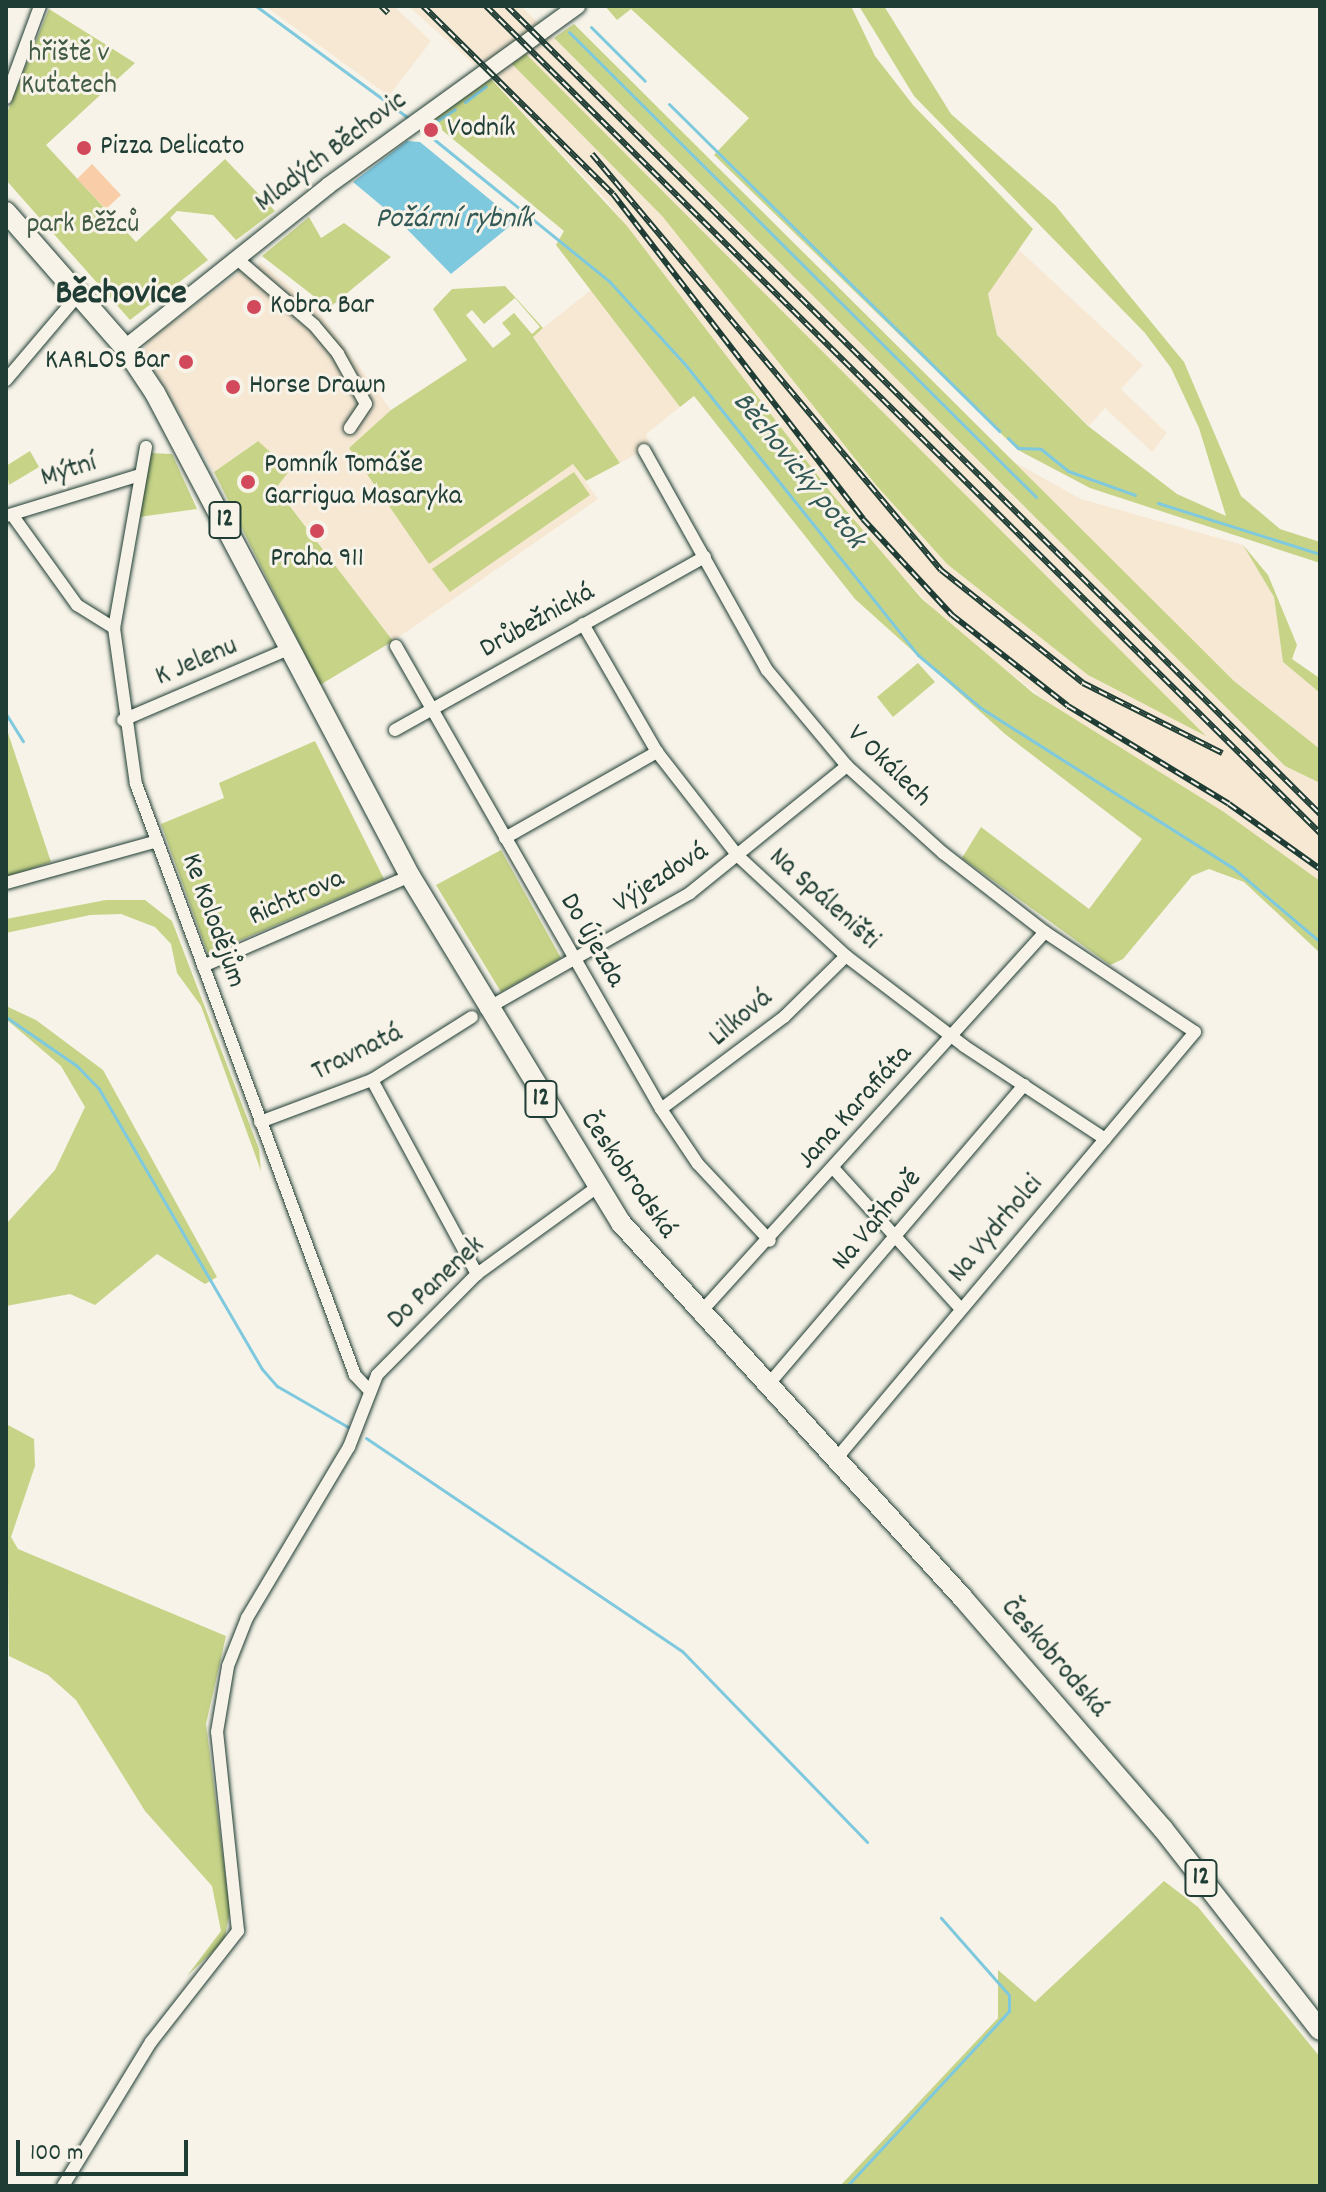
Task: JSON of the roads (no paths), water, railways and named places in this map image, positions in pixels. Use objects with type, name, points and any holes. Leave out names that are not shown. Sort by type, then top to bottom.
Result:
[{"type":"main road","name":"Českobrodská","points":[[6,212],[125,348],[200,470],[289,649],[479,1013],[596,1188],[699,1314],[836,1459],[1163,1829],[1320,2030]]},
{"type":"street","points":[[6,98],[40,6]]},
{"type":"street","name":"Mladých Běchovic","points":[[125,348],[236,258],[577,6]]},
{"type":"street","points":[[236,258],[314,325],[338,354],[366,404],[350,428]]},
{"type":"street","points":[[6,380],[79,294]]},
{"type":"street","name":"Ke Kolodějům","points":[[146,447],[114,628],[123,720],[136,784],[355,1375],[370,1391]]},
{"type":"street","name":"V Okálech","points":[[646,450],[767,670],[847,766],[943,853],[1045,932],[1195,1032]]},
{"type":"street","name":"Mýtní","points":[[10,516],[140,475]]},
{"type":"street","points":[[10,516],[77,605],[114,628]]},
{"type":"street","name":"Drůbežnická","points":[[395,730],[705,557]]},
{"type":"street","name":"Na Spáleništi","points":[[583,624],[657,752],[738,856],[846,956],[952,1037],[1105,1139]]},
{"type":"street","name":"Do Újezda","points":[[396,646],[661,1109],[698,1164],[770,1241]]},
{"type":"street","name":"K Jelenu","points":[[123,720],[289,649]]},
{"type":"street","points":[[505,838],[657,752]]},
{"type":"street","name":"Výjezdová","points":[[479,1013],[690,893],[847,766]]},
{"type":"street","points":[[6,883],[157,841]]},
{"type":"street","name":"Richtrova","points":[[203,966],[410,876]]},
{"type":"street","name":"Jana Karafiáta","points":[[699,1314],[770,1241],[1045,932]]},
{"type":"street","name":"Lilková","points":[[661,1109],[784,1017],[846,956]]},
{"type":"street","name":"Travnatá","points":[[260,1122],[372,1080],[479,1013]]},
{"type":"street","name":"Na Vydrholci","points":[[836,1459],[1195,1032]]},
{"type":"street","points":[[372,1080],[477,1274]]},
{"type":"street","name":"Na Vaňhově","points":[[767,1386],[1024,1085]]},
{"type":"street","points":[[834,1169],[961,1309]]},
{"type":"street","name":"Do Panenek","points":[[63,2186],[151,2042],[238,1931],[216,1770],[219,1700],[247,1618],[349,1447],[377,1375],[477,1274],[596,1188]]},
{"type":"water","name":"Požární rybník","points":[[407,141],[420,142],[516,221],[451,274],[402,224],[410,214],[406,209],[395,217],[353,182]]},
{"type":"waterway","name":"Běchovický potok","points":[[256,6],[411,120]]},
{"type":"waterway","points":[[591,27],[645,81]]},
{"type":"waterway","points":[[569,32],[1036,497]]},
{"type":"waterway","points":[[465,102],[486,86]]},
{"type":"waterway","points":[[669,104],[1000,431]]},
{"type":"waterway","points":[[423,130],[455,109]]},
{"type":"waterway","name":"Běchovický potok","points":[[420,128],[609,281],[684,363],[918,655],[981,708],[1232,867],[1320,942]]},
{"type":"waterway","points":[[1008,438],[1018,448],[1041,449],[1068,471],[1135,495]]},
{"type":"waterway","points":[[1158,503],[1320,554]]},
{"type":"waterway","points":[[6,714],[23,741]]},
{"type":"waterway","points":[[6,1017],[77,1066],[99,1089],[262,1369],[277,1386],[348,1427]]},
{"type":"waterway","points":[[366,1438],[682,1651],[867,1842]]},
{"type":"waterway","points":[[847,2186],[1009,2011],[1009,1995],[941,1918]]},
{"type":"railway","points":[[381,6],[388,13]]},
{"type":"railway","points":[[423,6],[613,194],[863,519],[952,615],[1068,706],[1229,804],[1320,869]]},
{"type":"railway","points":[[486,6],[1320,833]]},
{"type":"railway","points":[[507,6],[1320,814]]},
{"type":"railway","points":[[592,154],[941,570],[1083,683],[1222,753]]},
{"type":"place","name":"Vodník","points":[[431,130]]},
{"type":"place","name":"Pizza Delicato","points":[[84,148]]},
{"type":"place","name":"Kobra Bar","points":[[254,307]]},
{"type":"place","name":"KARLOS Bar","points":[[186,362]]},
{"type":"place","name":"Horse Drawn","points":[[233,387]]},
{"type":"place","name":"Pomník Tomáše Garrigua Masaryka","points":[[248,482]]},
{"type":"place","name":"Praha 911","points":[[317,531]]},
{"type":"district","name":"Běchovice","points":[[121,296]]},
{"type":"park label","name":"hřiště v Kuťatech","points":[[69,71]]},
{"type":"park label","name":"park Běžců","points":[[83,226]]}]
